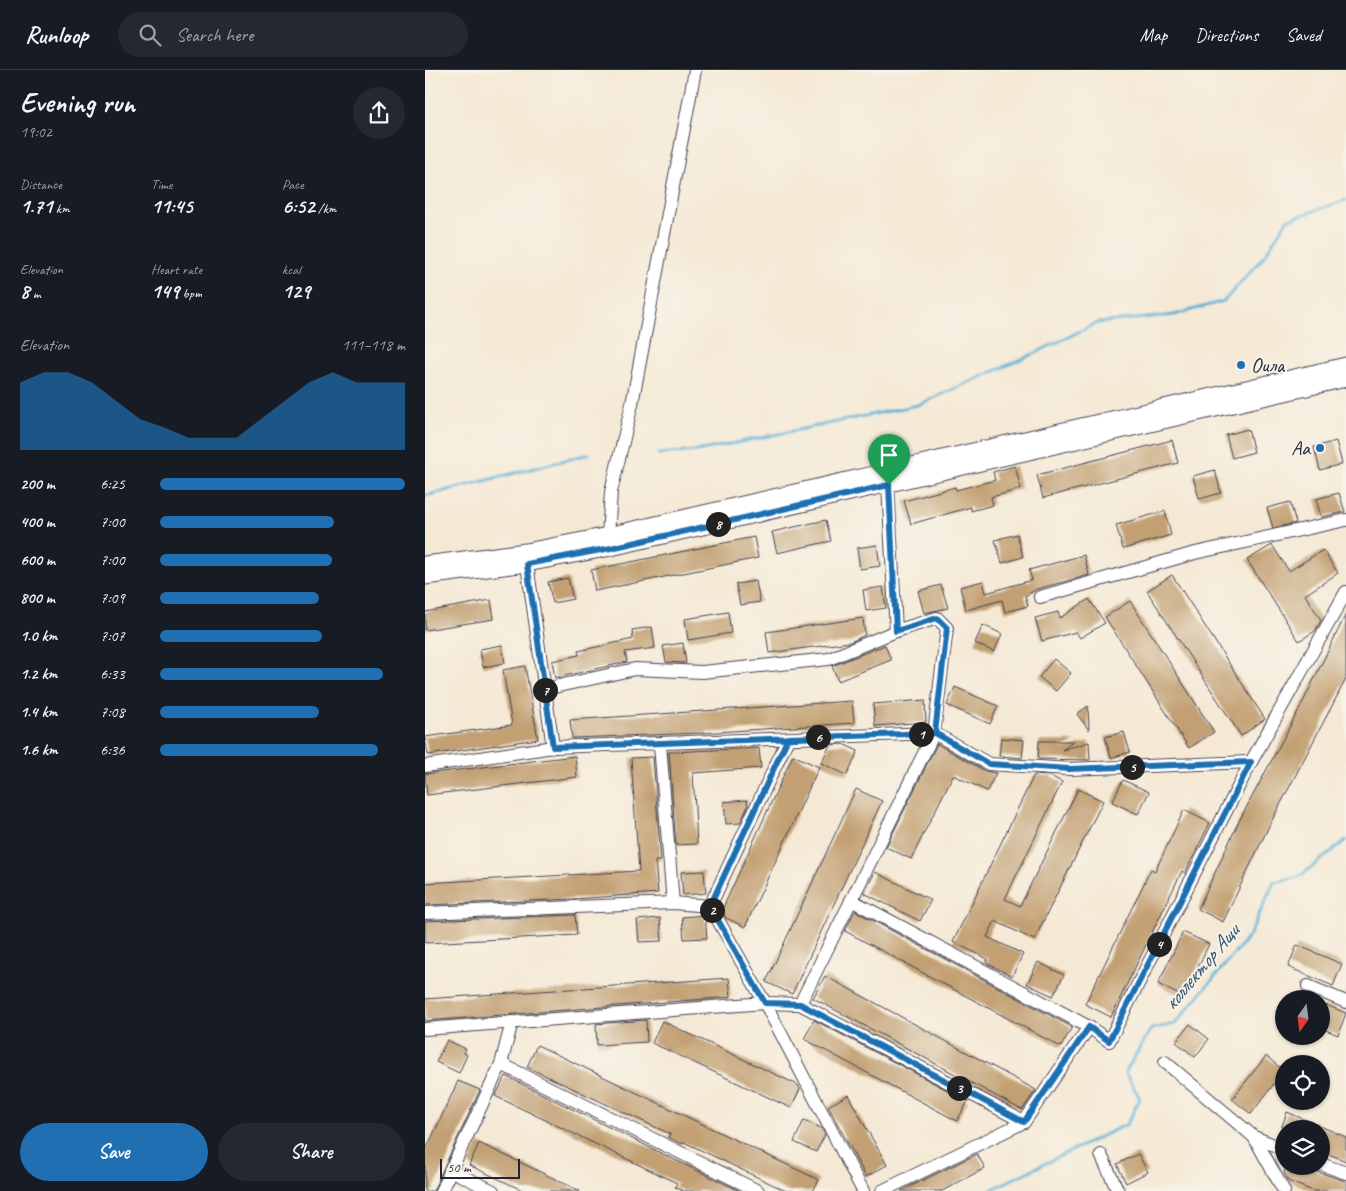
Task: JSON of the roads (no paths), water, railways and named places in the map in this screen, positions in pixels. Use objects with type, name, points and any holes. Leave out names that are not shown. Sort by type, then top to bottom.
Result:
[{"type":"main road","points":[[425,564],[526,551],[608,535],[1346,365]]},
{"type":"main road","points":[[425,577],[527,564],[611,548],[1346,378]]},
{"type":"street","points":[[608,535],[611,492],[632,404],[695,70]]},
{"type":"street","points":[[889,485],[896,631]]},
{"type":"street","points":[[1041,597],[1195,553],[1346,520]]},
{"type":"street","points":[[527,564],[553,747]]},
{"type":"street","points":[[851,900],[1089,1027],[1109,1041],[1251,762],[1346,592]]},
{"type":"street","points":[[545,689],[635,669],[702,672],[829,659],[896,631],[937,618],[947,628],[935,733],[800,1004]]},
{"type":"street","points":[[425,766],[553,747],[660,745],[935,733],[989,764],[1069,769],[1251,762]]},
{"type":"street","points":[[710,906],[788,738]]},
{"type":"street","points":[[660,745],[673,903]]},
{"type":"street","points":[[425,913],[673,903],[710,906]]},
{"type":"street","points":[[710,906],[765,1003],[863,1191]]},
{"type":"street","points":[[1308,986],[1346,1002]]},
{"type":"street","points":[[425,1029],[765,1003],[800,1004],[1024,1122]]},
{"type":"street","points":[[441,1191],[501,1064],[512,1022]]},
{"type":"street","points":[[882,1191],[1024,1122],[1089,1027]]},
{"type":"street","points":[[1165,1062],[1254,1137],[1275,1145]]},
{"type":"street","points":[[501,1064],[757,1191]]},
{"type":"street","points":[[1254,1137],[1284,1191]]},
{"type":"street","points":[[1101,1156],[1118,1191]]},
{"type":"street","points":[[1330,1168],[1346,1174]]},
{"type":"street","points":[[450,1170],[493,1191]]},
{"type":"waterway","points":[[658,454],[697,451],[918,405],[1033,354],[1097,323],[1174,315],[1224,301],[1265,255],[1287,220],[1346,200]]},
{"type":"waterway","points":[[425,496],[589,454]]},
{"type":"waterway","name":"коллектор Ащи","points":[[988,1191],[1127,1124],[1140,1098],[1125,1073],[1151,1029],[1175,1024],[1249,936],[1274,882],[1299,877],[1346,840]]},
{"type":"place","name":"Оила","points":[[1241,365]]},
{"type":"place","name":"Аа","points":[[1320,448]]}]
